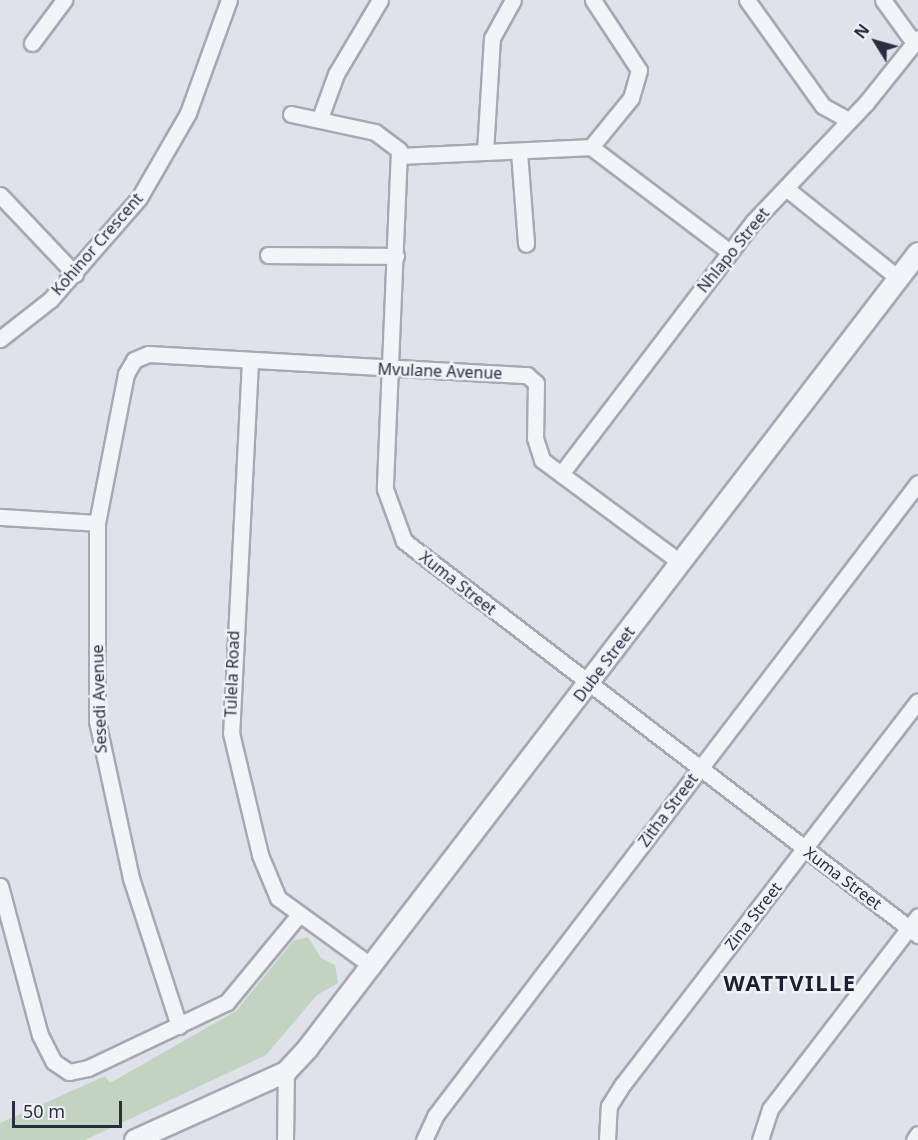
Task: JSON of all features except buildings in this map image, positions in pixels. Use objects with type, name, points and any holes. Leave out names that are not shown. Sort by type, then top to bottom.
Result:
[{"type":"street","points":[[32,43],[64,0]]},
{"type":"street","name":"Kohinor Crescent","points":[[0,339],[75,274],[139,198],[164,158],[201,86],[230,0]]},
{"type":"street","points":[[320,118],[336,74],[380,0]]},
{"type":"street","points":[[485,152],[492,38],[513,0]]},
{"type":"street","points":[[591,147],[631,98],[639,70],[592,0]]},
{"type":"street","points":[[747,0],[823,106],[848,120]]},
{"type":"street","points":[[882,0],[916,40]]},
{"type":"street","name":"Nhlapo Street","points":[[561,474],[730,252],[916,40]]},
{"type":"street","points":[[291,114],[320,118],[381,135],[401,156],[591,147],[730,252]]},
{"type":"street","points":[[519,152],[526,244]]},
{"type":"street","name":"Xuma Street","points":[[401,156],[393,369],[385,489],[395,527],[426,559],[588,684],[805,849],[915,926]]},
{"type":"street","points":[[787,189],[897,277]]},
{"type":"street","points":[[0,195],[75,274]]},
{"type":"street","name":"Dube Street","points":[[286,1072],[374,967],[897,277],[918,253]]},
{"type":"street","points":[[268,255],[396,256]]},
{"type":"street","name":"Mvulane Avenue","points":[[120,400],[129,366],[148,354],[533,378],[538,452],[561,474],[681,563]]},
{"type":"street","name":"Tulela Road","points":[[250,361],[231,733],[270,885],[298,916],[374,967]]},
{"type":"street","name":"Sesedi Avenue","points":[[120,400],[97,523],[100,753],[131,878],[179,1026]]},
{"type":"street","name":"Zitha Street","points":[[424,1140],[435,1116],[918,483]]},
{"type":"street","points":[[0,517],[97,523]]},
{"type":"street","name":"Zina Street","points":[[607,1140],[609,1106],[623,1084],[918,701]]},
{"type":"street","points":[[0,886],[40,1035],[54,1062],[69,1072],[179,1026],[227,1002],[298,916]]},
{"type":"street","points":[[760,1140],[770,1108],[915,926]]},
{"type":"street","points":[[135,1140],[286,1072],[285,1140]]},
{"type":"street","points":[[915,1140],[918,1134]]},
{"type":"green space","points":[[308,937],[321,958],[335,965],[338,983],[317,995],[266,1055],[85,1140],[0,1140],[0,1123],[105,1076],[110,1083],[236,1011],[293,941]]},
{"type":"district","name":"WATTVILLE","points":[[790,983]]}]
